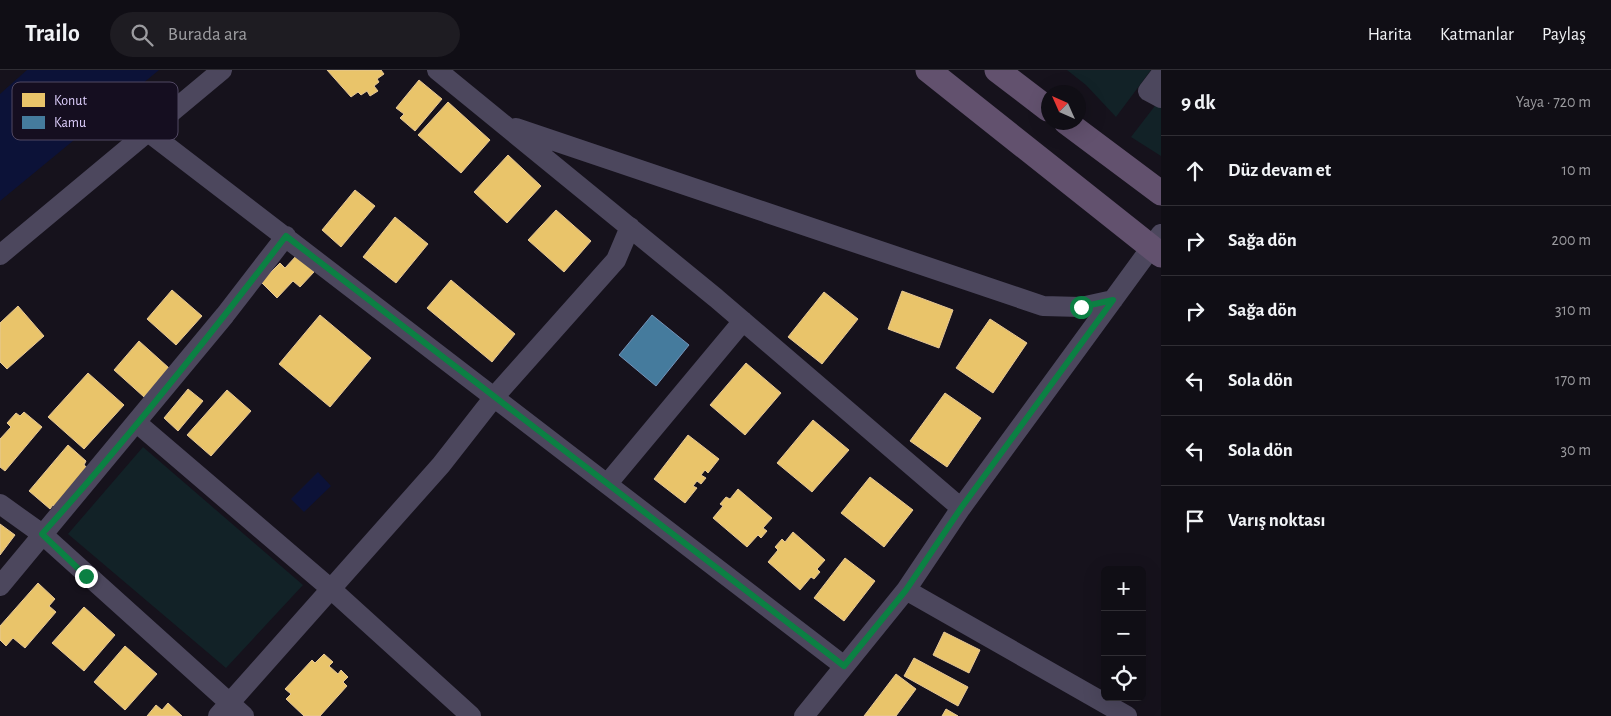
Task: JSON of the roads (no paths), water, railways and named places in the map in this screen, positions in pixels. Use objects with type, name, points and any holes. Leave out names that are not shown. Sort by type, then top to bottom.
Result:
[{"type":"main road","points":[[928,70],[1158,245]]},
{"type":"main road","points":[[997,70],[1041,104]]},
{"type":"main road","points":[[1077,130],[1161,193]]},
{"type":"street","points":[[178,106],[222,70]]},
{"type":"street","points":[[438,70],[743,321],[961,508]]},
{"type":"street","points":[[1161,74],[1148,91],[1161,98]]},
{"type":"street","points":[[505,125],[1044,306],[1081,307],[1113,300]]},
{"type":"street","points":[[0,255],[136,140]]},
{"type":"street","points":[[159,140],[495,396],[844,666]]},
{"type":"street","points":[[223,709],[441,464],[495,396],[616,260],[630,227]]},
{"type":"street","points":[[0,586],[137,423],[286,236]]},
{"type":"street","points":[[804,716],[906,590],[961,508],[1113,300],[1158,245]]},
{"type":"street","points":[[608,483],[743,321]]},
{"type":"street","points":[[137,423],[331,588],[471,716]]},
{"type":"street","points":[[0,504],[42,534],[223,709],[244,716]]},
{"type":"street","points":[[906,590],[1127,716]]}]
